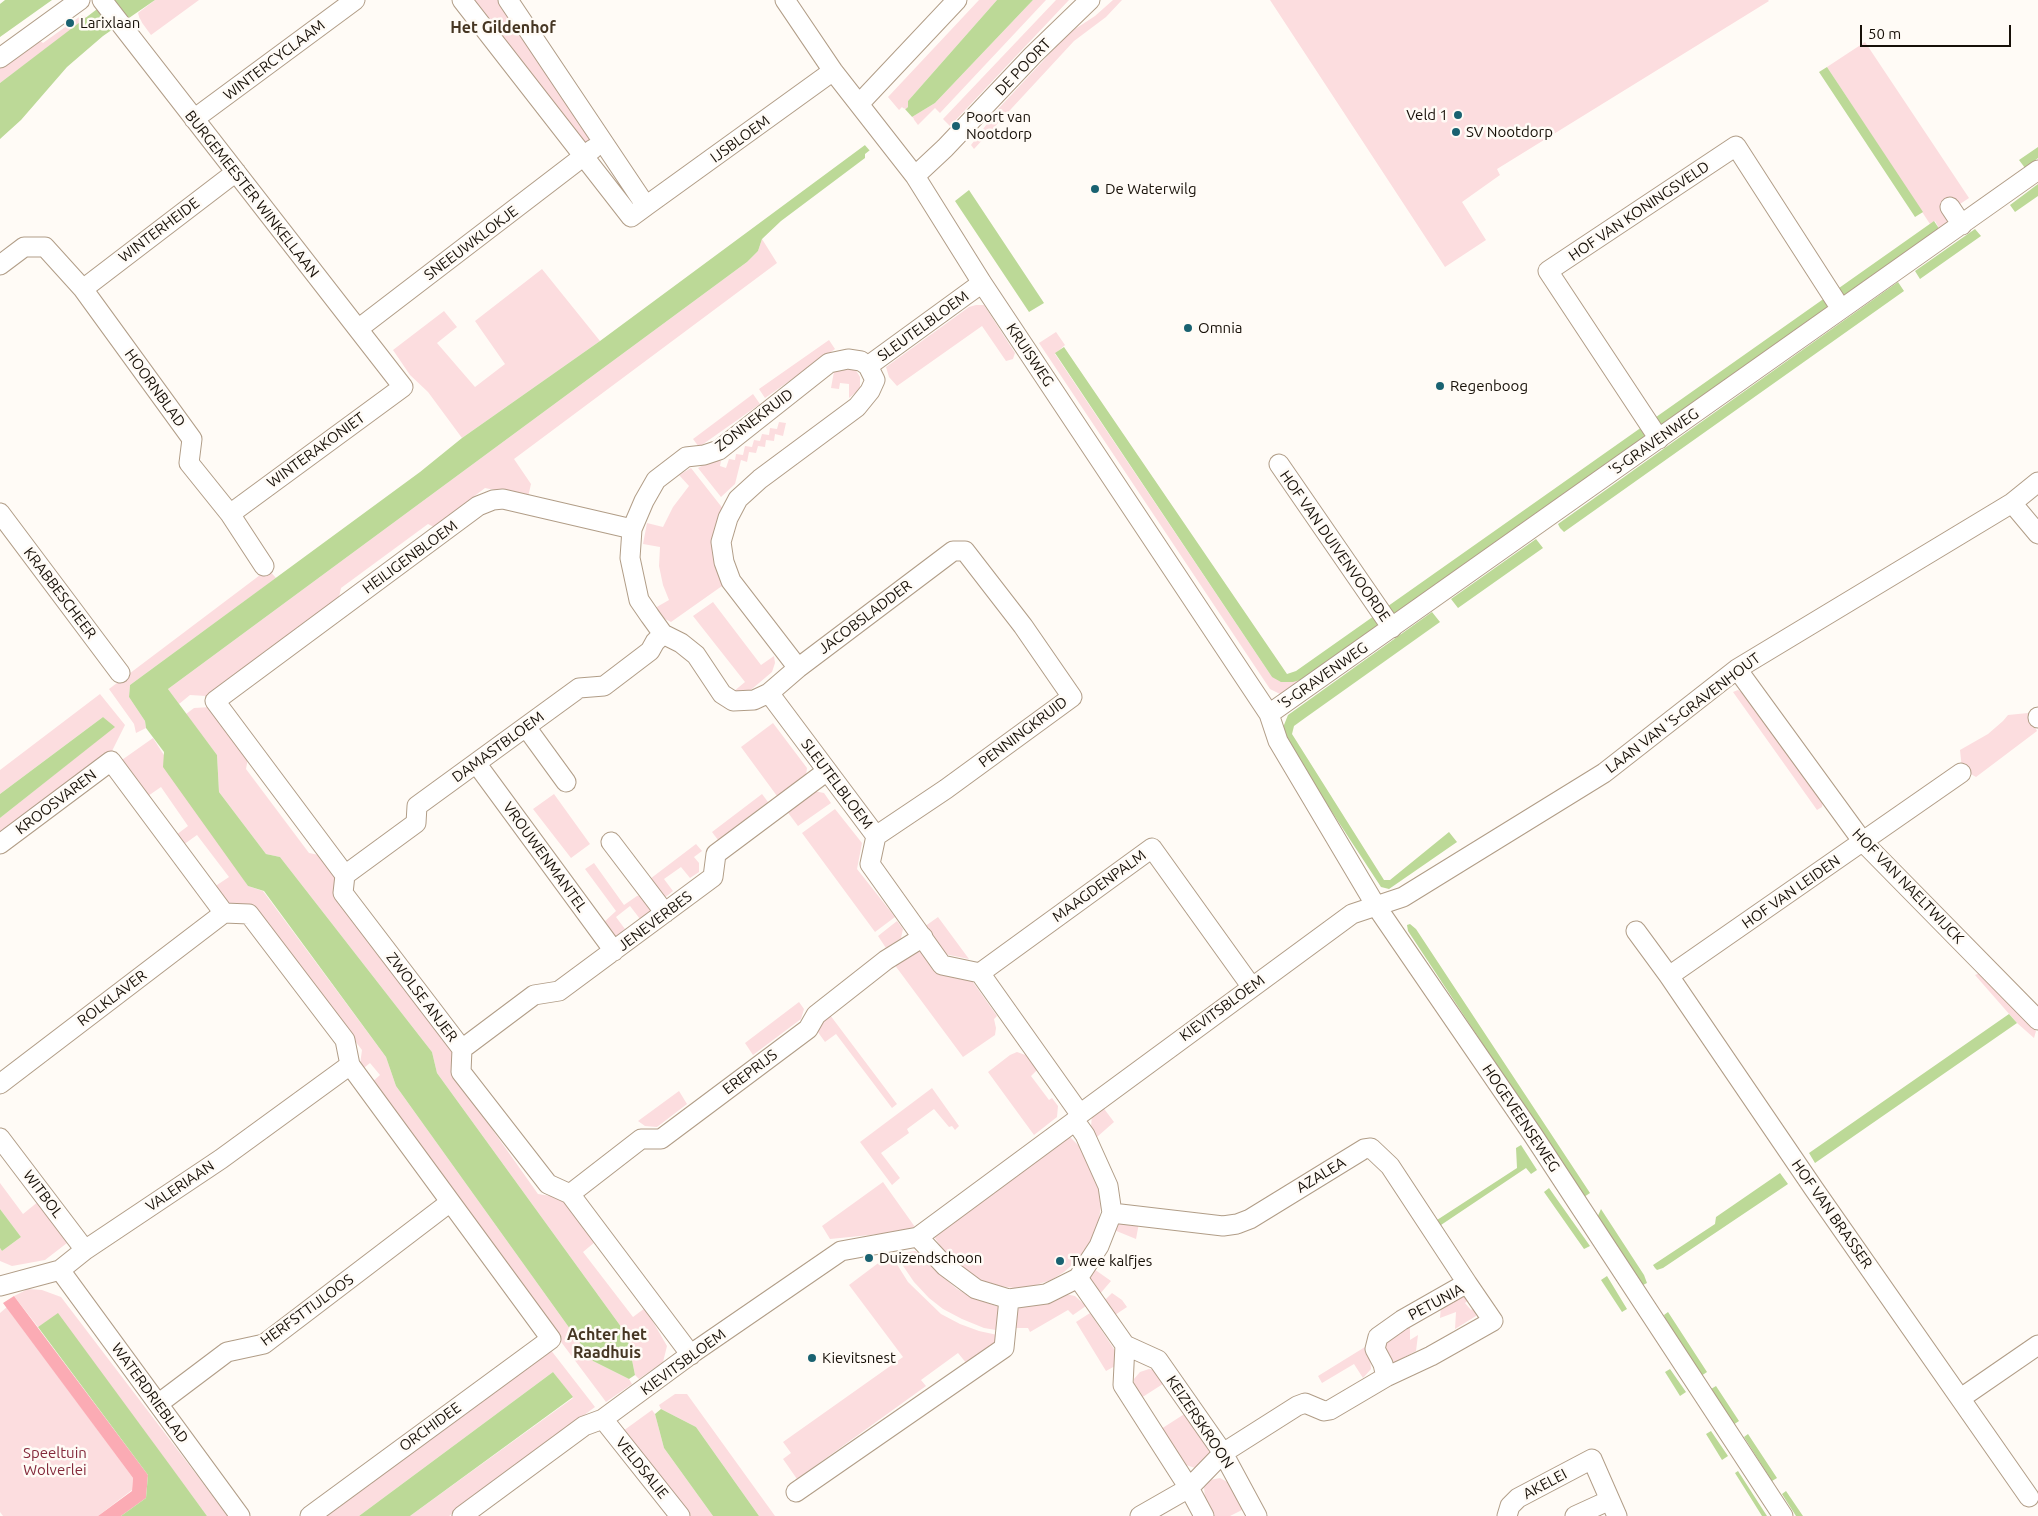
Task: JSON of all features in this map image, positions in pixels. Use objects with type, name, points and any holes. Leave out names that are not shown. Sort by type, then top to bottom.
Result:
[{"type":"street","points":[[0,58],[80,0]]},
{"type":"street","name":"BURGEMEESTER WINKELLAAN","points":[[102,0],[403,387]]},
{"type":"street","name":"WINTERCYCLAAM","points":[[194,119],[355,0]]},
{"type":"street","name":"IJSBLOEM","points":[[462,0],[631,217],[833,71]]},
{"type":"street","points":[[508,0],[646,206]]},
{"type":"street","name":"KRUISWEG","points":[[785,0],[833,71],[915,176],[982,283],[1269,714]]},
{"type":"street","points":[[859,104],[957,0]]},
{"type":"street","name":"DE POORT","points":[[915,176],[945,148],[1033,55],[1090,0]]},
{"type":"street","points":[[584,156],[602,142]]},
{"type":"street","name":"HOF VAN KONINGSVELD","points":[[1657,437],[1548,271],[1736,146],[1840,307]]},
{"type":"street","name":"SNEEUWKLOKJE","points":[[358,329],[584,156]]},
{"type":"street","name":"'S-GRAVENWEG","points":[[1269,714],[1840,307],[1962,225],[2038,170]]},
{"type":"street","name":"WINTERHEIDE","points":[[82,288],[236,172]]},
{"type":"street","points":[[1950,207],[1962,225]]},
{"type":"street","name":"HOORNBLAD","points":[[0,265],[24,247],[45,247],[82,288],[192,439],[189,463],[230,514],[264,566]]},
{"type":"street","name":"SLEUTELBLOEM","points":[[798,668],[731,581],[724,562],[721,542],[728,518],[738,499],[760,479],[856,407],[870,391],[875,380],[868,366],[982,283]]},
{"type":"street","name":"ZONNEKRUID","points":[[663,634],[639,600],[630,558],[632,529],[644,501],[656,480],[686,456],[704,455],[719,450],[829,363],[848,359],[861,361],[868,366]]},
{"type":"street","name":"WINTERAKONIET","points":[[230,514],[403,387]]},
{"type":"street","name":"HOF VAN DUIVENVOORDE","points":[[1279,464],[1392,628]]},
{"type":"street","name":"LAAN VAN 'S-GRAVENHOUT","points":[[1376,906],[1403,897],[1604,773],[1737,669],[2012,503],[2038,482]]},
{"type":"street","name":"HEILIGENBLOEM","points":[[345,875],[215,701],[478,506],[492,500],[503,499],[632,529]]},
{"type":"street","points":[[2012,503],[2038,534]]},
{"type":"street","name":"KRABBESCHEER","points":[[0,513],[120,673]]},
{"type":"street","name":"JACOBSLADDER","points":[[769,693],[798,668],[953,551],[965,551]]},
{"type":"street","name":"PENNINGKRUID","points":[[876,836],[946,789],[1072,697],[1023,626],[965,551]]},
{"type":"street","points":[[663,634],[681,643],[696,655],[722,694],[733,701],[754,700],[769,693]]},
{"type":"street","name":"DAMASTBLOEM","points":[[345,875],[416,822],[417,806],[579,688],[604,686],[650,651],[654,642],[663,634]]},
{"type":"street","name":"HOF VAN NAELTWIJCK","points":[[1737,669],[1863,842],[2038,1020]]},
{"type":"street","name":"SLEUTELBLOEM","points":[[769,693],[876,836],[870,864],[942,965],[980,973]]},
{"type":"street","name":"HOGEVEENSEWEG","points":[[1269,714],[1278,741],[1376,906],[1533,1135],[1783,1516]]},
{"type":"street","points":[[526,727],[566,782]]},
{"type":"street","name":"KROOSVAREN","points":[[0,844],[111,761],[224,913]]},
{"type":"street","name":"VROUWENMANTEL","points":[[476,763],[614,951]]},
{"type":"street","name":"JENEVERBES","points":[[462,1049],[534,995],[559,990],[713,877],[716,854],[827,771]]},
{"type":"street","name":"HOF VAN LEIDEN","points":[[1669,976],[1961,773]]},
{"type":"street","points":[[612,842],[665,913]]},
{"type":"street","name":"MAAGDENPALM","points":[[980,973],[1152,848],[1251,986]]},
{"type":"street","name":"ZWOLSE ANJER","points":[[345,875],[343,893],[462,1049],[461,1072],[548,1184],[570,1194],[691,1355]]},
{"type":"street","name":"KIEVITSBLOEM","points":[[462,1516],[584,1426],[603,1419],[840,1251],[918,1237],[1251,986],[1352,914],[1376,906]]},
{"type":"street","points":[[224,913],[249,914],[345,1040],[350,1065],[450,1203]]},
{"type":"street","name":"ROLKLAVER","points":[[0,1084],[224,913]]},
{"type":"street","name":"HOF VAN BRASSER","points":[[1636,931],[2030,1496]]},
{"type":"street","name":"EREPRIJS","points":[[570,1194],[641,1139],[661,1139],[808,1029],[816,1015],[886,960],[923,937]]},
{"type":"street","points":[[918,1237],[945,1266],[976,1289],[1009,1299],[1046,1294],[1078,1278],[1100,1246],[1112,1213],[1108,1186],[1077,1117],[980,973]]},
{"type":"street","name":"VALERIAAN","points":[[0,1286],[60,1270],[85,1250],[221,1158],[350,1065]]},
{"type":"street","name":"WITBOL","points":[[0,1138],[85,1250]]},
{"type":"street","name":"AZALEA","points":[[1112,1213],[1223,1226],[1237,1224],[1250,1219],[1364,1149],[1371,1148],[1390,1166],[1467,1283]]},
{"type":"street","name":"ORCHIDEE","points":[[310,1516],[551,1339],[450,1203]]},
{"type":"street","name":"HERFSTTIJLOOS","points":[[158,1404],[227,1352],[264,1344],[450,1203]]},
{"type":"street","name":"WATERDRIEBLAD","points":[[60,1270],[240,1516]]},
{"type":"street","points":[[1078,1278],[1125,1345],[1123,1385],[1189,1488],[1204,1516]]},
{"type":"street","name":"PETUNIA","points":[[1140,1516],[1189,1488],[1223,1453],[1297,1406],[1305,1403],[1324,1410],[1330,1410],[1386,1378],[1493,1322],[1467,1283],[1402,1320],[1378,1337],[1375,1349],[1383,1364],[1386,1378]]},
{"type":"street","points":[[796,1492],[1004,1348],[1009,1299]]},
{"type":"street","name":"KEIZERSKROON","points":[[1125,1345],[1158,1360],[1223,1453],[1257,1516]]},
{"type":"street","points":[[1961,1398],[2038,1345]]},
{"type":"street","name":"VELDSALIE","points":[[603,1419],[680,1516]]},
{"type":"street","name":"AKELEI","points":[[1507,1516],[1510,1506],[1518,1498],[1592,1459],[1614,1508]]},
{"type":"street","points":[[1575,1516],[1614,1508]]},
{"type":"green space","points":[[155,0],[199,0],[151,35],[140,20],[138,13]]},
{"type":"green space","points":[[469,0],[501,0],[592,141],[587,146]]},
{"type":"green space","points":[[979,0],[997,0],[908,101],[908,107],[905,110],[902,107],[899,110],[888,97]]},
{"type":"green space","points":[[1033,0],[1046,0],[940,113],[935,108],[918,125],[912,117],[935,103]]},
{"type":"green space","points":[[1056,0],[1069,0],[950,126],[943,119]]},
{"type":"green space","points":[[1113,0],[1122,0],[1106,17],[1074,41],[974,149],[971,145],[999,108],[1069,33],[1095,16]]},
{"type":"green space","name":"SV Nootdorp","points":[[1270,0],[1769,1],[1497,169],[1500,175],[1462,202],[1486,240],[1445,267]]},
{"type":"green space","points":[[82,15],[87,18],[0,83],[0,68],[39,40],[43,43]]},
{"type":"green space","points":[[1865,42],[1969,198],[1954,208],[1960,216],[1940,230],[1935,221],[1930,224],[1827,67]]},
{"type":"green space","points":[[762,239],[777,263],[514,459],[531,484],[528,497],[485,488],[434,527],[428,524],[341,588],[339,597],[206,696],[190,695],[179,704],[168,689],[747,262],[758,251]]},
{"type":"green space","points":[[542,269],[600,341],[462,438],[428,392],[410,375],[393,350],[444,311],[457,327],[437,343],[475,387],[505,364],[475,321]]},
{"type":"green space","points":[[984,305],[1015,353],[1013,359],[1006,361],[982,326],[897,386],[889,377],[886,367],[969,307]]},
{"type":"green space","points":[[1056,332],[1065,345],[1055,354],[1272,677],[1300,680],[1374,628],[1376,622],[1384,624],[1289,692],[1280,694],[1270,689],[1039,343]]},
{"type":"green space","points":[[829,340],[835,349],[765,398],[759,389]]},
{"type":"green space","points":[[835,366],[854,367],[860,377],[860,389],[849,398],[849,384],[840,383],[839,389],[831,388]]},
{"type":"green space","points":[[753,394],[760,404],[699,447],[693,439]]},
{"type":"green space","points":[[779,422],[786,423],[783,436],[775,434],[774,441],[766,440],[765,447],[758,446],[756,453],[749,452],[747,462],[741,460],[735,484],[721,497],[698,468],[713,459],[721,461],[720,466],[726,468],[729,459],[735,460],[736,454],[743,455],[745,446],[752,447],[754,440],[760,441],[762,434],[769,435],[770,428],[777,429]]},
{"type":"green space","points":[[691,468],[724,510],[713,553],[722,586],[671,622],[665,619],[655,608],[669,600],[663,585],[659,566],[660,547],[643,544],[647,523],[663,527],[673,507],[689,486],[679,475]]},
{"type":"green space","points":[[268,569],[276,578],[130,685],[129,697],[145,721],[146,728],[136,733],[134,724],[109,689]]},
{"type":"green space","points":[[713,602],[761,665],[774,656],[775,663],[772,672],[746,694],[733,692],[745,682],[693,616]]},
{"type":"green space","points":[[1738,690],[1748,697],[1823,802],[1822,807],[1817,810],[1733,692]]},
{"type":"green space","points":[[100,694],[125,725],[112,751],[0,835],[0,818],[114,727],[103,717],[0,794],[0,770]]},
{"type":"green space","points":[[211,707],[248,758],[246,769],[309,853],[319,855],[337,880],[334,896],[454,1054],[453,1074],[538,1194],[563,1198],[595,1242],[583,1252],[633,1317],[645,1308],[667,1346],[663,1362],[639,1379],[635,1375],[627,1335],[437,1073],[432,1052],[280,857],[266,854],[219,792],[217,755],[186,714],[194,708]]},
{"type":"green space","points":[[2028,713],[2037,731],[1976,777],[1962,769],[1960,750],[1988,734],[2008,715]]},
{"type":"green space","points":[[773,723],[807,768],[806,776],[777,796],[741,747]]},
{"type":"green space","points":[[153,738],[248,886],[263,891],[386,1057],[396,1086],[593,1361],[629,1379],[632,1384],[606,1402],[369,1085],[380,1075],[370,1063],[359,1072],[362,1050],[251,907],[225,902],[214,887],[229,877],[197,835],[183,845],[176,835],[188,826],[161,787],[148,796],[119,762]]},
{"type":"green space","points":[[814,791],[824,793],[831,803],[798,826],[786,810]]},
{"type":"green space","points":[[554,794],[590,844],[571,858],[533,809]]},
{"type":"green space","points":[[762,794],[768,802],[718,840],[712,832]]},
{"type":"green space","points":[[835,809],[862,843],[857,869],[895,917],[875,932],[802,833]]},
{"type":"green space","points":[[696,844],[702,851],[694,857],[699,863],[699,872],[690,878],[681,867],[664,879],[673,891],[662,900],[646,882]]},
{"type":"green space","points":[[594,863],[624,905],[641,895],[652,911],[640,919],[630,906],[616,917],[625,929],[615,937],[603,923],[616,911],[585,869]]},
{"type":"green space","points":[[938,917],[969,959],[944,954],[924,927]]},
{"type":"green space","points":[[897,921],[903,929],[901,938],[886,948],[878,936]]},
{"type":"green space","points":[[911,950],[921,952],[936,972],[970,978],[997,1016],[994,1019],[995,1035],[963,1057],[894,964]]},
{"type":"green space","points":[[1982,972],[2036,1031],[2034,1038],[2017,1023],[1975,975]]},
{"type":"green space","points":[[799,1002],[804,1009],[801,1019],[753,1055],[745,1043]]},
{"type":"green space","points":[[827,1011],[897,1104],[892,1108],[836,1034],[825,1042],[815,1028]]},
{"type":"green space","points":[[1017,1052],[1028,1056],[1037,1070],[1031,1076],[1049,1100],[1052,1098],[1058,1106],[1057,1117],[1034,1135],[988,1072],[1010,1055]]},
{"type":"green space","points":[[932,1088],[959,1126],[955,1130],[952,1126],[949,1127],[934,1109],[907,1129],[909,1133],[881,1153],[900,1178],[892,1185],[860,1142]]},
{"type":"green space","points":[[679,1091],[687,1104],[657,1127],[645,1126],[638,1121]]},
{"type":"green space","points":[[1102,1106],[1114,1122],[1097,1137],[1091,1127],[1092,1114]]},
{"type":"green space","points":[[1068,1135],[1089,1156],[1100,1186],[1101,1205],[1099,1219],[1091,1242],[1079,1259],[1051,1280],[1033,1286],[1014,1288],[993,1285],[977,1280],[948,1258],[933,1235]]},
{"type":"green space","points":[[883,1182],[915,1227],[900,1232],[830,1239],[822,1226]]},
{"type":"green space","points":[[0,1183],[23,1214],[39,1201],[67,1243],[45,1260],[12,1266],[0,1261],[0,1248],[2,1251],[21,1237],[0,1209]]},
{"type":"green space","points":[[1118,1223],[1139,1223],[1136,1239],[1114,1230]]},
{"type":"green space","points":[[915,1251],[925,1256],[943,1277],[957,1289],[971,1297],[999,1307],[1003,1314],[1002,1331],[984,1328],[962,1319],[943,1309],[929,1298],[914,1282],[895,1254]]},
{"type":"green space","points":[[893,1258],[908,1282],[941,1314],[979,1331],[1002,1336],[999,1343],[967,1364],[958,1353],[921,1380],[926,1386],[797,1479],[783,1459],[791,1453],[783,1442],[903,1357],[849,1285],[881,1261]]},
{"type":"green space","points":[[1094,1269],[1111,1281],[1099,1295],[1089,1282],[1090,1275]]},
{"type":"green space","points":[[28,1289],[42,1290],[61,1297],[228,1516],[207,1516],[58,1314],[38,1327],[14,1296]]},
{"type":"green space","points":[[1112,1293],[1122,1300],[1127,1307],[1115,1315],[1104,1301]]},
{"type":"green space","points":[[1065,1294],[1075,1296],[1086,1306],[1073,1315],[1068,1310],[1030,1332],[1028,1328],[1014,1328],[1015,1314],[1020,1307]]},
{"type":"green space","points":[[1459,1294],[1470,1299],[1465,1303],[1471,1310],[1475,1307],[1476,1316],[1455,1329],[1456,1312],[1440,1318],[1441,1306]]},
{"type":"green space","name":"Speeltuin Wolverlei","points":[[7,1307],[133,1478],[132,1490],[98,1516],[3,1516],[0,1512],[0,1313]]},
{"type":"green space","points":[[1090,1313],[1118,1355],[1115,1366],[1106,1371],[1076,1322]]},
{"type":"green space","points":[[1410,1325],[1410,1340],[1418,1335],[1416,1351],[1393,1363],[1381,1351],[1384,1342]]},
{"type":"green space","points":[[1365,1347],[1370,1358],[1371,1369],[1363,1378],[1354,1364],[1322,1383],[1318,1376]]},
{"type":"green space","points":[[550,1349],[595,1407],[449,1516],[410,1516],[573,1398],[553,1372],[359,1516],[326,1516]]},
{"type":"green space","points":[[1149,1369],[1159,1371],[1166,1382],[1141,1398],[1134,1387],[1134,1379],[1140,1372]]},
{"type":"green space","points":[[675,1394],[687,1394],[775,1516],[759,1516],[696,1427],[661,1409],[659,1405]]},
{"type":"green space","points":[[652,1410],[655,1414],[664,1448],[713,1516],[685,1516],[623,1431]]},
{"type":"green space","points":[[1186,1413],[1210,1449],[1210,1458],[1204,1466],[1195,1468],[1183,1464],[1161,1429]]},
{"type":"green space","points":[[1220,1478],[1231,1484],[1244,1509],[1230,1516],[1213,1516],[1205,1500],[1204,1487],[1210,1480]]},
{"type":"shaded area","points":[[5,0],[52,0],[0,37],[0,4]]},
{"type":"shaded area","points":[[109,0],[155,0],[103,36],[67,67],[21,120],[0,139],[0,83]]},
{"type":"shaded area","points":[[997,0],[1033,0],[935,103],[912,117],[865,154],[865,158],[781,221],[762,239],[758,251],[747,262],[168,689],[217,755],[219,792],[266,854],[280,857],[432,1052],[437,1073],[627,1335],[635,1375],[629,1379],[593,1361],[396,1086],[386,1057],[264,891],[248,886],[163,767],[164,752],[146,728],[145,721],[129,697],[130,685],[420,472],[462,438],[600,341],[865,145],[908,107],[908,101]]},
{"type":"shaded area","points":[[1827,67],[1923,212],[1915,217],[1819,72]]},
{"type":"shaded area","points":[[2038,147],[2038,158],[2025,168],[2019,160]]},
{"type":"shaded area","points":[[2038,184],[2038,196],[2015,212],[2010,205]]},
{"type":"shaded area","points":[[969,190],[1044,303],[1029,312],[955,201]]},
{"type":"shaded area","points":[[1934,221],[1940,230],[1300,680],[1293,682],[1281,682],[1272,677],[1055,353],[1064,347],[1287,674],[1296,671]]},
{"type":"shaded area","points":[[1975,229],[1981,236],[1920,279],[1915,271]]},
{"type":"shaded area","points":[[1898,282],[1904,291],[1564,532],[1560,528],[1558,524]]},
{"type":"shaded area","points":[[1536,539],[1543,548],[1458,608],[1451,599]]},
{"type":"shaded area","points":[[1432,612],[1440,622],[1294,726],[1292,734],[1384,880],[1390,880],[1449,832],[1457,842],[1389,889],[1381,887],[1283,737],[1284,725],[1288,715]]},
{"type":"shaded area","points":[[103,717],[115,727],[0,818],[0,794]]},
{"type":"shaded area","points":[[1410,924],[1416,929],[1590,1193],[1584,1197],[1408,931],[1407,925]]},
{"type":"shaded area","points":[[2009,1014],[2017,1023],[1815,1163],[1809,1153]]},
{"type":"shaded area","points":[[1521,1145],[1537,1170],[1531,1174],[1526,1168],[1441,1225],[1437,1220],[1517,1168],[1516,1148]]},
{"type":"shaded area","points":[[1780,1173],[1788,1184],[1663,1268],[1657,1270],[1655,1268],[1653,1265],[1715,1224],[1716,1217]]},
{"type":"shaded area","points":[[1549,1188],[1590,1246],[1584,1249],[1544,1192]]},
{"type":"shaded area","points":[[0,1209],[21,1237],[2,1251],[0,1248]]},
{"type":"shaded area","points":[[1601,1209],[1644,1275],[1647,1283],[1641,1284],[1597,1218]]},
{"type":"shaded area","points":[[1607,1276],[1627,1309],[1622,1312],[1601,1280]]},
{"type":"shaded area","points":[[14,1296],[148,1475],[146,1498],[121,1516],[98,1516],[132,1491],[133,1478],[3,1303]]},
{"type":"shaded area","points":[[1668,1312],[1707,1372],[1701,1376],[1665,1318],[1664,1315]]},
{"type":"shaded area","points":[[58,1313],[207,1516],[121,1516],[146,1498],[148,1475],[38,1327]]},
{"type":"shaded area","points":[[1670,1369],[1686,1392],[1680,1396],[1665,1372]]},
{"type":"shaded area","points":[[553,1372],[573,1397],[410,1516],[359,1516]]},
{"type":"shaded area","points":[[1716,1386],[1739,1421],[1733,1425],[1711,1389]]},
{"type":"shaded area","points":[[661,1409],[696,1427],[759,1516],[713,1516],[664,1448],[655,1414]]},
{"type":"shaded area","points":[[1711,1431],[1728,1456],[1722,1460],[1706,1434]]},
{"type":"shaded area","points":[[1748,1434],[1777,1478],[1772,1481],[1744,1437]]},
{"type":"shaded area","points":[[1738,1471],[1767,1516],[1762,1516],[1735,1473]]},
{"type":"shaded area","points":[[1786,1491],[1803,1516],[1796,1516],[1782,1494]]},
{"type":"pier","points":[[904,108],[914,119],[871,152],[863,143]]},
{"type":"place","name":"Larixlaan","points":[[70,23]]},
{"type":"place","name":"Veld 1","points":[[1458,115]]},
{"type":"place","name":"Poort van Nootdorp","points":[[956,126]]},
{"type":"place","name":"SV Nootdorp","points":[[1456,132]]},
{"type":"place","name":"De Waterwilg","points":[[1095,189]]},
{"type":"place","name":"Omnia","points":[[1188,328]]},
{"type":"place","name":"Regenboog","points":[[1440,386]]},
{"type":"place","name":"Duizendschoon","points":[[869,1258]]},
{"type":"place","name":"Twee kalfjes","points":[[1060,1261]]},
{"type":"place","name":"Kievitsnest","points":[[812,1358]]},
{"type":"district","name":"Het Gildenhof","points":[[503,28]]},
{"type":"district","name":"Achter het Raadhuis","points":[[607,1344]]}]
